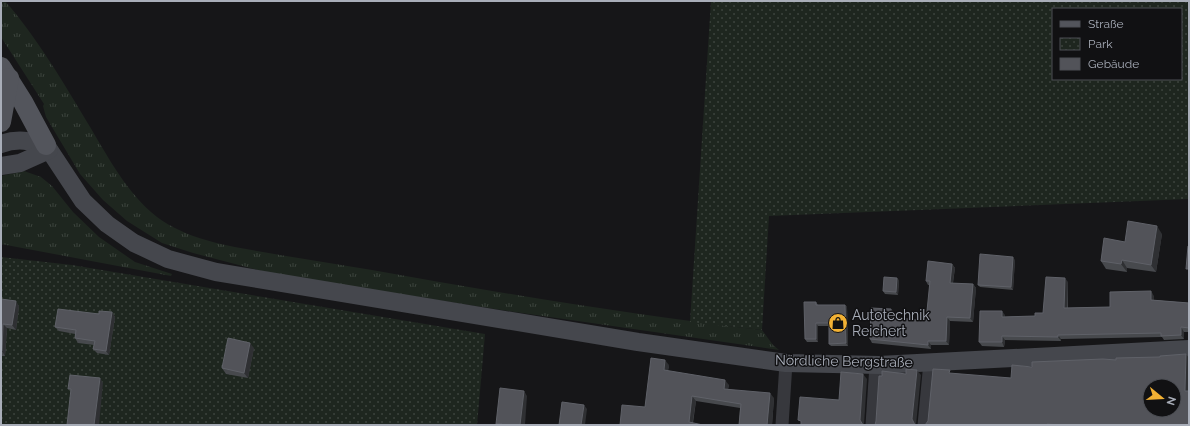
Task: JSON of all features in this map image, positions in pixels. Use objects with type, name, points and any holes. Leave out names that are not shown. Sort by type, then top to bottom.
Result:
[{"type":"main road","points":[[1,122],[5,72]]},
{"type":"main road","points":[[5,72],[48,148]]},
{"type":"main road","points":[[1,144],[16,140],[30,140],[48,148]]},
{"type":"main road","points":[[1,166],[20,163],[48,148]]},
{"type":"main road","name":"Nördliche Bergstraße","points":[[48,148],[84,201],[107,224],[134,243],[168,259],[216,272],[638,342],[786,363],[876,365],[1189,350]]},
{"type":"street","points":[[924,425],[930,362]]},
{"type":"street","points":[[782,425],[786,363]]},
{"type":"street","points":[[872,425],[876,365]]},
{"type":"green space","points":[[1,1],[5,1],[16,14],[49,60],[123,181],[151,212],[179,230],[212,242],[280,255],[566,303],[664,318],[762,330],[773,345],[779,350],[495,309],[277,275],[193,253],[162,243],[127,221],[103,200],[80,174],[46,117],[43,106],[44,104],[1,37]]},
{"type":"green space","points":[[711,1],[1189,1],[1189,199],[769,216],[762,330],[690,322]]},
{"type":"green space","points":[[24,171],[41,177],[52,186],[73,212],[99,237],[135,262],[172,274],[171,276],[1,244],[1,176]]},
{"type":"green space","points":[[1,257],[72,265],[485,334],[477,425],[1,425]]},
{"type":"building","points":[[1128,221],[1157,226],[1151,265],[1122,260],[1121,264],[1101,261],[1104,238],[1125,242]]},
{"type":"building","points":[[1188,246],[1189,269],[1186,269]]},
{"type":"building","points":[[980,254],[1013,257],[1011,287],[978,285]]},
{"type":"building","points":[[928,261],[952,264],[950,283],[973,284],[970,318],[947,317],[946,341],[928,341],[928,345],[870,339],[871,308],[891,309],[891,317],[926,321],[930,281],[926,281]]},
{"type":"building","points":[[884,277],[897,278],[896,292],[883,291]]},
{"type":"building","points":[[1046,277],[1065,278],[1064,308],[1110,307],[1110,292],[1151,291],[1151,300],[1189,303],[1189,328],[1181,327],[1181,335],[1161,336],[1161,333],[1058,335],[1058,337],[1002,336],[1002,342],[979,342],[980,311],[1002,311],[1002,317],[1035,316],[1035,313],[1043,313]]},
{"type":"building","points":[[1,299],[16,301],[12,325],[3,324],[2,351],[1,351]]},
{"type":"building","points":[[804,302],[816,302],[816,305],[845,305],[846,343],[829,344],[829,323],[816,323],[816,339],[805,339]]},
{"type":"building","points":[[58,309],[99,314],[99,311],[112,312],[106,351],[93,349],[95,341],[75,338],[76,330],[55,327]]},
{"type":"building","points":[[228,338],[250,343],[244,373],[222,368]]},
{"type":"building","points":[[1186,354],[1185,391],[1189,391],[1189,425],[925,425],[928,421],[933,369],[950,370],[949,373],[1011,378],[1012,365],[1032,367],[1032,362],[1103,359],[1116,360],[1116,358],[1160,357]]},
{"type":"building","points":[[651,358],[665,360],[664,370],[725,380],[724,389],[770,393],[767,425],[739,425],[741,404],[692,396],[689,422],[703,425],[620,425],[622,405],[645,407]]},
{"type":"building","points":[[906,369],[917,370],[912,419],[915,425],[875,425],[879,376],[882,376],[882,371],[906,374]]},
{"type":"building","points":[[841,372],[863,374],[860,420],[863,425],[801,425],[801,421],[798,420],[800,397],[839,400]]},
{"type":"building","points":[[70,375],[100,378],[94,425],[67,425],[71,389],[68,389]]},
{"type":"building","points":[[500,388],[524,391],[520,425],[496,424]]},
{"type":"building","points":[[562,402],[584,405],[581,425],[559,425]]},
{"type":"place","name":"Autotechnik Reichert","points":[[838,323]]}]
